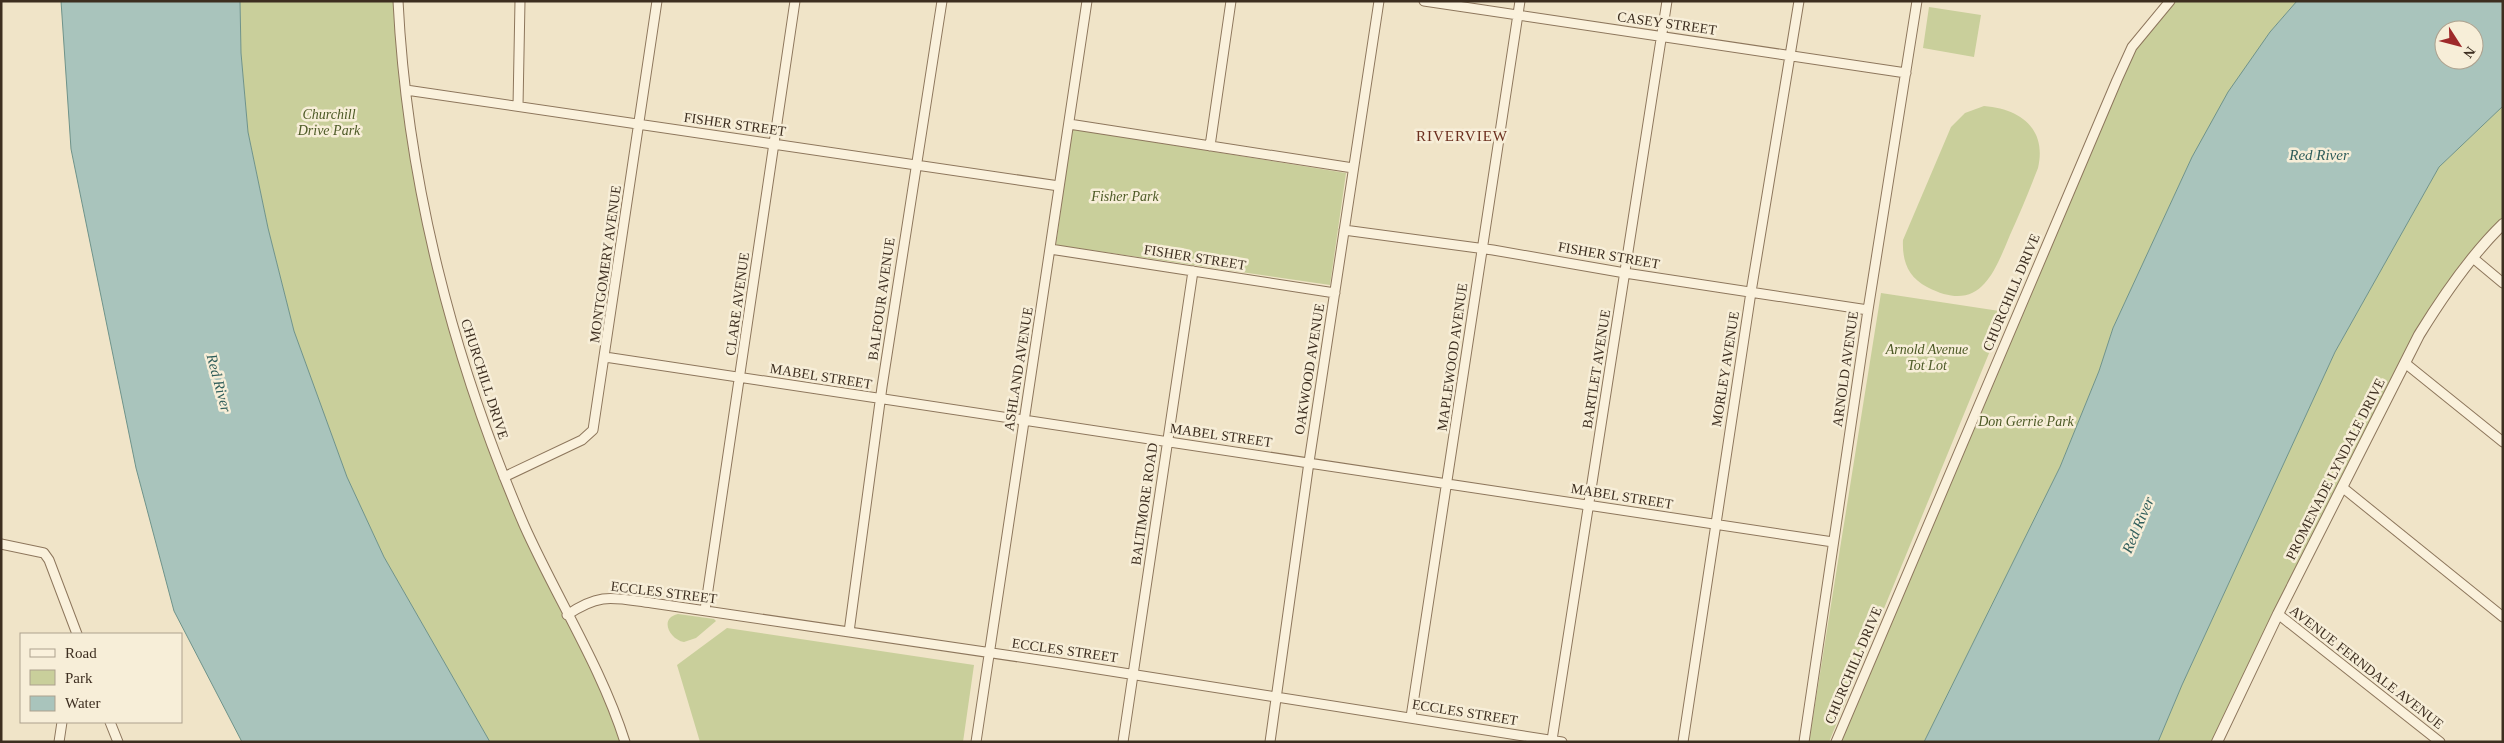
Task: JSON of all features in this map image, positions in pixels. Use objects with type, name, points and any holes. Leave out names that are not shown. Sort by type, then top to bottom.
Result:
[{"type":"street","name":"CHURCHILL DRIVE","points":[[398,1],[406,90],[423,205],[444,292],[469,378],[504,477],[567,615],[610,700],[625,742]]},
{"type":"street","points":[[518,106],[520,1]]},
{"type":"street","name":"MONTGOMERY AVENUE","points":[[504,477],[587,436],[595,421],[657,1]]},
{"type":"street","name":"CLARE AVENUE","points":[[705,610],[741,378],[795,1]]},
{"type":"street","name":"BALFOUR AVENUE","points":[[850,632],[880,399],[915,164],[942,1]]},
{"type":"street","name":"ASHLAND AVENUE","points":[[976,742],[1087,1]]},
{"type":"street","points":[[1210,146],[1231,1]]},
{"type":"street","name":"OAKWOOD AVENUE","points":[[1270,742],[1309,462],[1379,1]]},
{"type":"street","name":"CASEY STREET","points":[[1424,1],[1906,73]]},
{"type":"street","name":"MAPLEWOOD AVENUE","points":[[1410,717],[1520,1]]},
{"type":"street","name":"BARTLET AVENUE","points":[[1552,740],[1667,1]]},
{"type":"street","name":"MORLEY AVENUE","points":[[1683,742],[1751,292],[1799,1]]},
{"type":"street","name":"ARNOLD AVENUE","points":[[1804,742],[1868,310],[1917,1]]},
{"type":"street","name":"CHURCHILL DRIVE","points":[[1836,742],[2117,80],[2132,47],[2170,1]]},
{"type":"street","name":"FISHER STREET","points":[[406,90],[1059,186]]},
{"type":"street","points":[[1069,124],[1353,168]]},
{"type":"street","name":"PROMENADE LYNDALE DRIVE","points":[[2219,741],[2278,614],[2405,363],[2436,307],[2473,258],[2503,224]]},
{"type":"street","name":"FISHER STREET","points":[[1344,230],[1482,248],[1625,273],[1868,310]]},
{"type":"street","name":"FISHER STREET","points":[[1050,249],[1335,293]]},
{"type":"street","points":[[2473,258],[2503,283]]},
{"type":"street","name":"BALTIMORE ROAD","points":[[1123,742],[1193,271]]},
{"type":"street","name":"MABEL STREET","points":[[605,357],[1167,442],[1447,482],[1588,506],[1833,542]]},
{"type":"street","points":[[2405,363],[2503,442]]},
{"type":"street","points":[[2342,487],[2503,617]]},
{"type":"street","points":[[1,544],[44,553],[49,560],[77,633]]},
{"type":"street","name":"ECCLES STREET","points":[[567,615],[583,604],[604,597],[705,610],[1133,674],[1276,699],[1410,717],[1562,742]]},
{"type":"street","name":"AVENUE FERNDALE AVENUE","points":[[2278,614],[2440,742]]},
{"type":"street","points":[[59,742],[62,723]]},
{"type":"street","points":[[110,723],[118,742]]},
{"type":"green space","name":"Churchill Drive Park","points":[[240,1],[398,1],[413,142],[444,292],[504,477],[625,742],[490,742],[384,557],[347,477],[294,331],[268,228],[248,132],[241,53]]},
{"type":"green space","name":"Don Gerrie Park","points":[[2170,1],[2297,1],[2270,32],[2192,157],[2113,328],[2099,371],[2060,467],[1924,742],[1836,742],[2132,47]]},
{"type":"green space","points":[[1929,7],[1981,15],[1974,57],[1923,48]]},
{"type":"green space","points":[[1984,106],[2009,111],[2020,117],[2035,132],[2039,142],[2040,154],[2038,168],[2004,250],[1990,277],[1972,293],[1960,296],[1945,294],[1920,283],[1911,273],[1905,261],[1903,240],[1951,127],[1965,113]]},
{"type":"green space","points":[[2503,106],[2503,221],[2434,305],[2217,742],[2158,742],[2182,685],[2335,352],[2439,167]]},
{"type":"green space","name":"Fisher Park","points":[[1072,129],[1346,173],[1330,285],[1056,245]]},
{"type":"green space","name":"Arnold Avenue Tot Lot","points":[[1881,293],[2006,312],[1829,742],[1809,742]]},
{"type":"green space","points":[[678,614],[714,619],[716,621],[696,638],[684,642],[674,637],[668,628],[669,620],[672,616]]},
{"type":"green space","points":[[727,628],[974,665],[963,742],[700,742],[677,665]]},
{"type":"water","name":"Red River","points":[[61,1],[240,1],[241,53],[248,132],[268,228],[294,331],[347,477],[384,557],[490,742],[242,742],[174,611],[136,468],[71,149]]},
{"type":"water","name":"Red River","points":[[2297,1],[2503,1],[2503,106],[2439,167],[2335,352],[2182,685],[2158,742],[1924,742],[2060,467],[2099,371],[2113,328],[2192,157],[2228,92],[2270,32]]},
{"type":"district","name":"RIVERVIEW","points":[[1462,136]]}]
